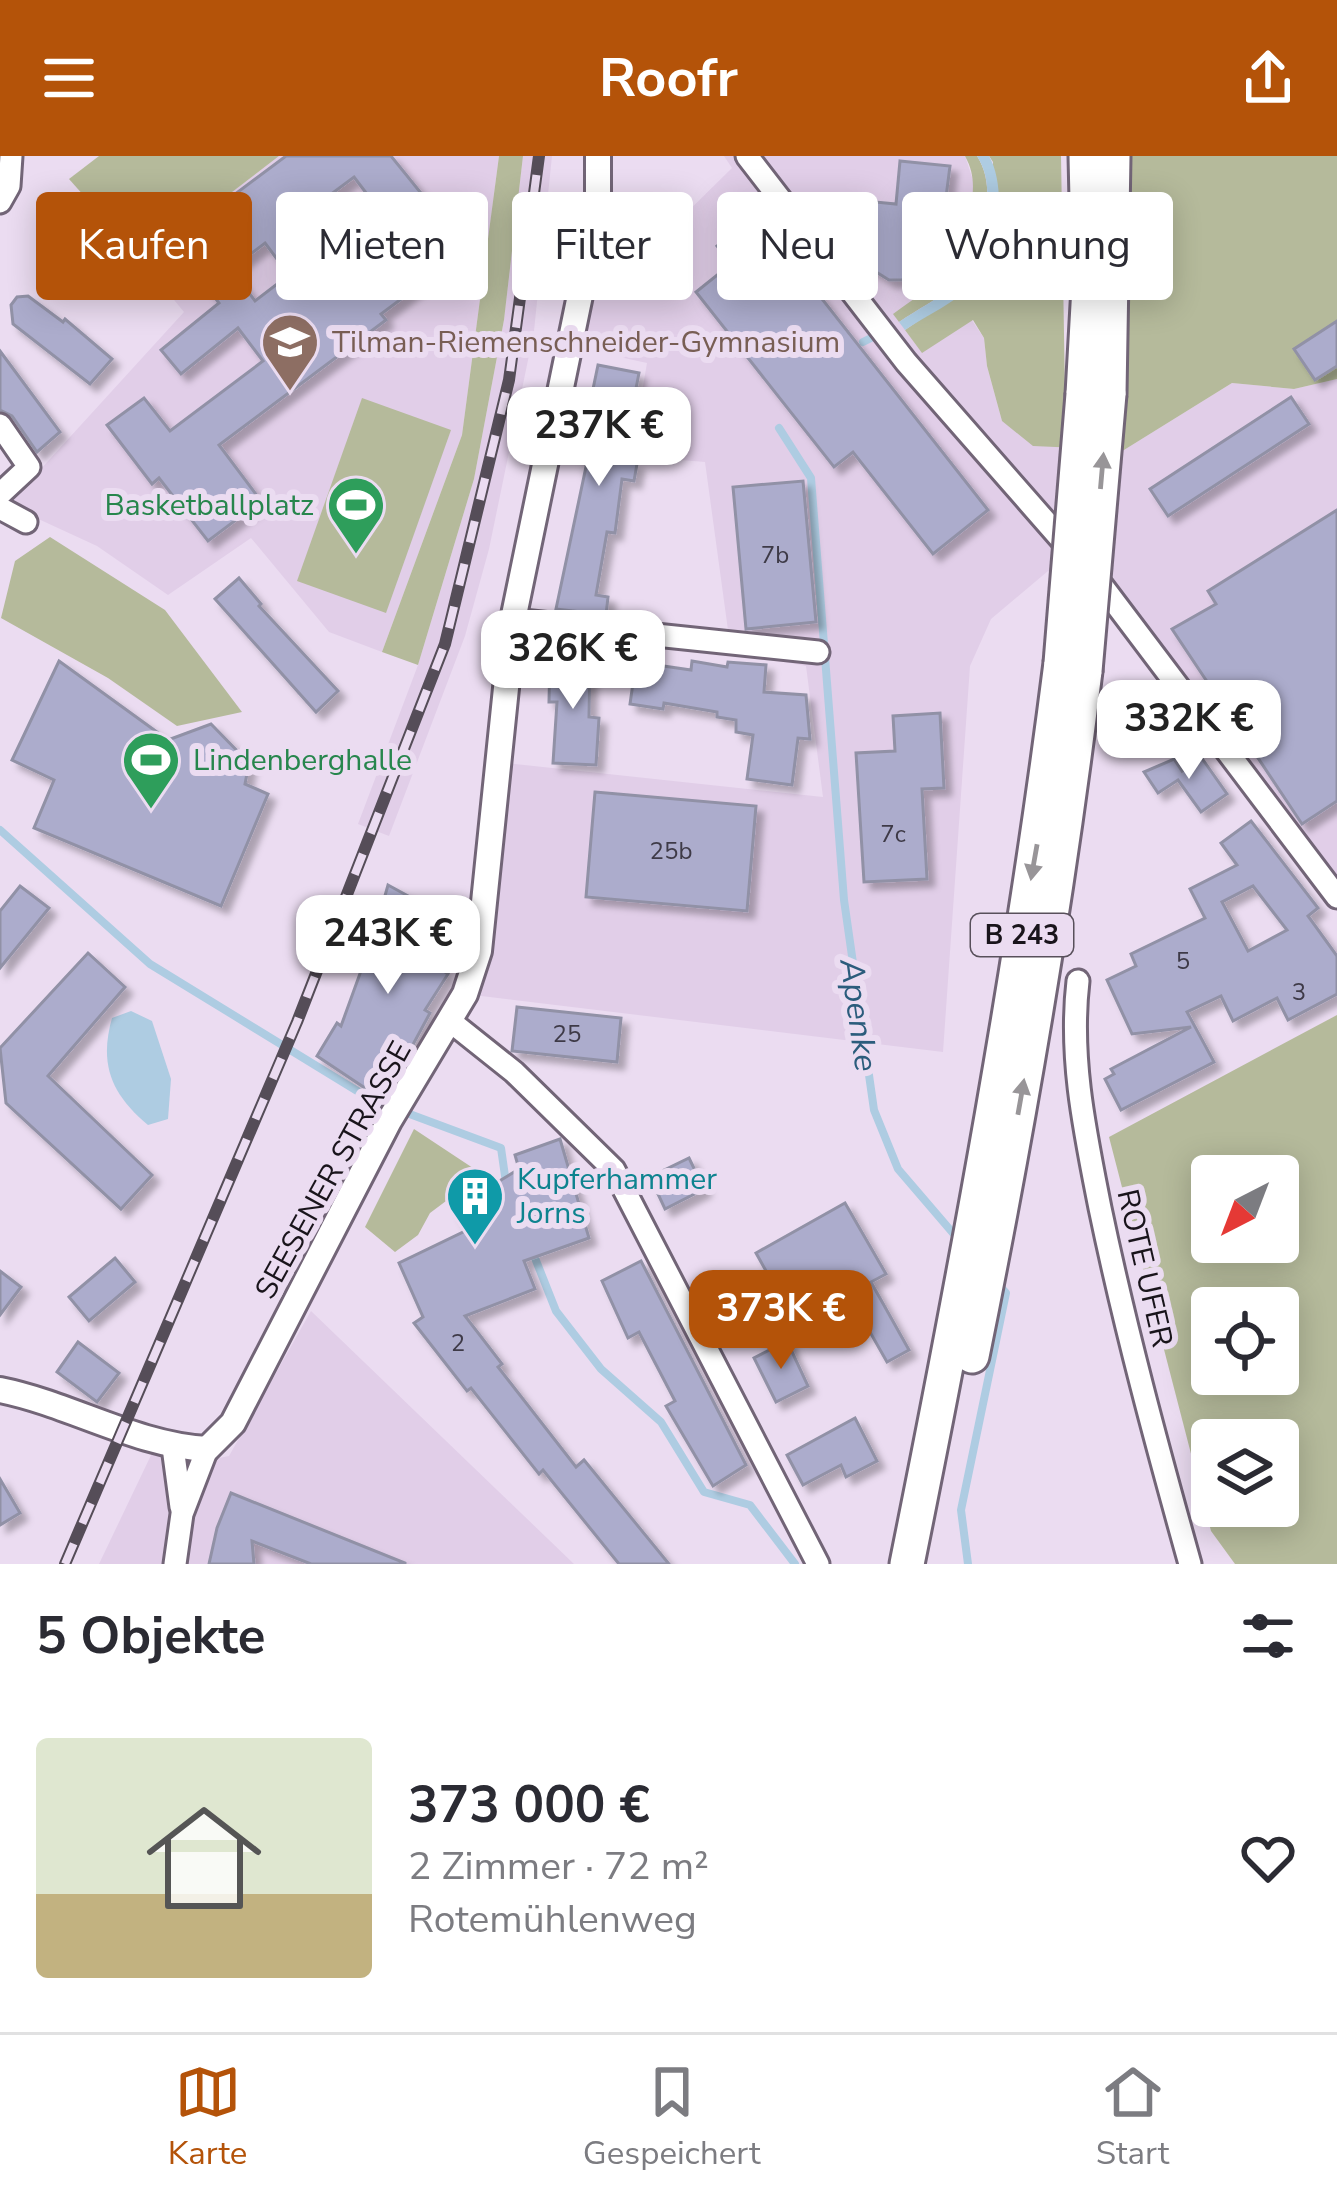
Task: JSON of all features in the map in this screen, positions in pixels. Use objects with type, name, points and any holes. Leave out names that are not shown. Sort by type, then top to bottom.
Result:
[{"type":"highway","name":"B 243","points":[[1086,156],[1095,394]]},
{"type":"highway","name":"B 243","points":[[907,1564],[988,1209],[1065,834],[1073,667],[1113,156]]},
{"type":"highway","name":"B 243","points":[[929,1564],[988,1209]]},
{"type":"street","name":"SEESENER STRASSE","points":[[207,1449],[233,1423],[389,1121],[465,994],[479,951],[513,620],[598,208],[598,156]]},
{"type":"street","points":[[747,156],[906,362],[1103,587],[1337,897]]},
{"type":"street","points":[[0,202],[9,186],[12,157]]},
{"type":"street","points":[[0,425],[28,466],[0,494]]},
{"type":"street","points":[[0,508],[26,522]]},
{"type":"street","points":[[513,620],[818,652]]},
{"type":"street","name":"ROTE UFER","points":[[1078,981],[1074,1044],[1086,1139],[1118,1298],[1190,1564]]},
{"type":"street","points":[[450,1021],[514,1072],[614,1170],[818,1564]]},
{"type":"street","points":[[0,1390],[44,1399],[173,1448],[207,1449],[182,1514],[175,1564]]},
{"type":"street","points":[[173,1448],[182,1514]]},
{"type":"shaded area","name":"Tilman-Riemenschneider-Gymnasium","points":[[279,156],[499,156],[488,239],[488,192],[276,192],[276,300],[480,300],[462,435],[382,652],[329,632],[251,538],[168,595],[97,546],[8,505],[184,312],[174,300],[252,300],[252,192],[232,192]]},
{"type":"shaded area","points":[[523,156],[552,156],[548,192],[519,192]]},
{"type":"shaded area","points":[[724,156],[965,156],[973,192],[902,192],[902,300],[958,300],[984,338],[1002,421],[1124,450],[1232,383],[1294,389],[1337,379],[1337,883],[1084,580],[1048,571],[991,619],[970,666],[943,1052],[465,994],[497,762],[823,797],[806,666],[731,652],[705,462],[631,456],[647,363],[569,346],[579,300],[693,300],[693,206],[732,168]]},
{"type":"shaded area","points":[[512,251],[512,300],[537,300],[489,549],[465,636],[389,836],[358,824],[418,665],[474,479]]},
{"type":"shaded area","points":[[311,1311],[574,1564],[99,1564],[153,1451],[189,1464],[229,1456]]},
{"type":"green space","points":[[99,156],[279,156],[232,192],[81,192],[69,179]]},
{"type":"green space","points":[[499,156],[523,156],[519,192],[512,192],[512,251],[504,320],[474,479],[418,665],[382,652],[462,435],[480,300],[488,300],[488,239]]},
{"type":"green space","points":[[965,156],[977,156],[987,192],[973,192]]},
{"type":"green space","points":[[989,156],[1061,156],[1062,192],[992,192]]},
{"type":"green space","points":[[1126,156],[1337,156],[1337,379],[1294,389],[1232,383],[1124,450],[1033,446],[1002,421],[984,338],[973,320],[922,353],[905,330],[949,300],[1063,300],[1065,393],[1125,396],[1125,300],[1173,300],[1173,192],[1126,192]]},
{"type":"green space","points":[[913,300],[933,300],[899,322],[893,314]]},
{"type":"green space","points":[[362,398],[451,430],[386,613],[297,581]]},
{"type":"green space","points":[[50,537],[165,610],[242,712],[177,726],[108,678],[1,618],[15,561]]},
{"type":"green space","points":[[1337,1015],[1337,1564],[1235,1564],[1211,1531],[1210,1527],[1299,1527],[1299,1419],[1191,1419],[1191,1454],[1109,1137]]},
{"type":"green space","points":[[414,1129],[482,1174],[430,1213],[418,1235],[395,1252],[365,1227]]},
{"type":"water","points":[[977,156],[989,156],[998,192],[987,192]]},
{"type":"water","points":[[933,300],[954,300],[905,330],[899,322]]},
{"type":"water","points":[[131,1011],[152,1021],[171,1079],[168,1119],[148,1125],[117,1090],[108,1064],[112,1018]]},
{"type":"building","points":[[286,156],[391,156],[420,192],[365,192],[354,177],[334,192],[276,192],[276,258],[265,243],[252,253],[252,192],[238,192]]},
{"type":"building","points":[[900,161],[950,166],[947,192],[902,192],[902,280],[889,280],[878,273],[878,202],[896,204]]},
{"type":"building","points":[[717,275],[717,300],[823,300],[988,510],[933,554],[853,452],[834,467],[696,292]]},
{"type":"building","points":[[276,285],[276,300],[400,300],[381,314],[386,320],[219,445],[261,501],[208,541],[159,478],[152,484],[107,425],[144,398],[170,431],[263,361],[238,328],[181,374],[161,350],[219,303],[217,300],[252,297],[255,301]]},
{"type":"building","points":[[28,296],[63,322],[65,319],[112,359],[90,384],[13,324],[11,305],[17,297]]},
{"type":"building","points":[[1337,321],[1337,366],[1315,380],[1294,349]]},
{"type":"building","points":[[0,351],[60,432],[37,452],[12,416],[0,410]]},
{"type":"building","points":[[598,365],[639,373],[622,461],[637,464],[634,481],[622,479],[615,533],[607,532],[596,595],[608,597],[606,615],[556,609],[591,443],[582,442]]},
{"type":"building","points":[[1291,397],[1309,424],[1168,516],[1150,489]]},
{"type":"building","points":[[803,481],[816,622],[746,629],[733,487]]},
{"type":"building","points":[[1337,510],[1337,801],[1302,824],[1172,629],[1216,604],[1208,591]]},
{"type":"building","points":[[239,578],[338,691],[316,712],[215,599]]},
{"type":"building","points":[[550,657],[590,658],[589,717],[599,718],[596,765],[553,763],[557,702],[549,702]]},
{"type":"building","name":"Lindenberghalle","points":[[59,661],[168,740],[211,724],[249,763],[245,784],[268,794],[221,906],[34,828],[54,780],[12,760]]},
{"type":"building","points":[[692,661],[727,667],[728,662],[766,665],[764,692],[806,695],[810,739],[798,738],[792,785],[747,779],[753,735],[736,732],[736,720],[664,703],[663,709],[630,704],[636,662],[691,670]]},
{"type":"building","points":[[940,713],[944,788],[922,789],[927,879],[864,882],[856,753],[895,751],[893,716]]},
{"type":"building","points":[[1201,757],[1227,794],[1201,812],[1178,780],[1158,793],[1144,772],[1174,759],[1182,771]]},
{"type":"building","points":[[595,792],[756,806],[747,911],[586,897]]},
{"type":"building","points":[[1251,821],[1318,908],[1308,916],[1337,956],[1337,994],[1288,1020],[1277,998],[1233,1021],[1221,996],[1187,1012],[1214,1062],[1121,1110],[1105,1079],[1114,1074],[1111,1069],[1191,1027],[1132,1034],[1107,980],[1136,966],[1131,954],[1205,918],[1190,889],[1237,865],[1221,843]],"holes":[[[1253,886],[1287,930],[1248,951],[1222,902]]]},
{"type":"building","points":[[388,885],[443,915],[419,955],[448,974],[425,1010],[430,1013],[383,1100],[317,1056],[337,1023],[341,1026]]},
{"type":"building","points":[[20,886],[49,908],[0,968],[0,911]]},
{"type":"building","points":[[88,953],[125,987],[48,1076],[152,1175],[121,1209],[6,1103],[0,1048]]},
{"type":"building","points":[[517,1007],[621,1018],[617,1062],[512,1051]]},
{"type":"building","points":[[560,1139],[589,1238],[524,1261],[535,1289],[465,1316],[502,1364],[498,1367],[576,1467],[584,1460],[669,1564],[619,1564],[471,1388],[467,1391],[414,1323],[423,1317],[399,1263],[465,1231],[453,1209],[519,1169],[515,1155]]},
{"type":"building","points":[[689,1158],[704,1189],[665,1209],[650,1177]]},
{"type":"building","points":[[845,1203],[886,1274],[871,1282],[909,1350],[887,1362],[849,1295],[842,1299],[835,1286],[789,1312],[756,1253]]},
{"type":"building","points":[[115,1258],[135,1282],[89,1321],[69,1297]]},
{"type":"building","points":[[641,1261],[746,1465],[713,1486],[666,1406],[675,1401],[639,1332],[628,1338],[602,1281]]},
{"type":"building","points":[[0,1271],[21,1287],[0,1315]]},
{"type":"building","points":[[787,1341],[808,1386],[776,1402],[754,1358]]},
{"type":"building","points":[[78,1342],[119,1373],[97,1402],[57,1372]]},
{"type":"building","points":[[855,1418],[877,1461],[846,1477],[841,1465],[803,1485],[787,1455]]},
{"type":"building","points":[[0,1479],[20,1513],[0,1525]]},
{"type":"building","points":[[231,1493],[405,1564],[311,1564],[252,1541],[254,1564],[209,1564]]},
{"type":"waterway","name":"Apenke","points":[[863,342],[871,338]]},
{"type":"waterway","name":"Apenke","points":[[779,428],[811,478],[844,900],[874,1110],[898,1169],[958,1239]]},
{"type":"waterway","points":[[0,830],[150,964],[372,1100],[501,1148],[506,1183]]},
{"type":"waterway","points":[[533,1253],[556,1311],[601,1369],[661,1422],[704,1492],[750,1505],[795,1564]]},
{"type":"waterway","name":"Apenke","points":[[968,1564],[961,1510],[1006,1293],[996,1282]]},
{"type":"railway","points":[[65,1564],[297,1022],[445,644],[509,380],[539,156]]},
{"type":"place","name":"Tilman-Riemenschneider-Gymnasium","points":[[290,393]]},
{"type":"place","name":"Basketballplatz","points":[[356,556]]},
{"type":"place","name":"Lindenberghalle","points":[[151,811]]},
{"type":"place","name":"Kupferhammer Jorns","points":[[475,1247]]}]
